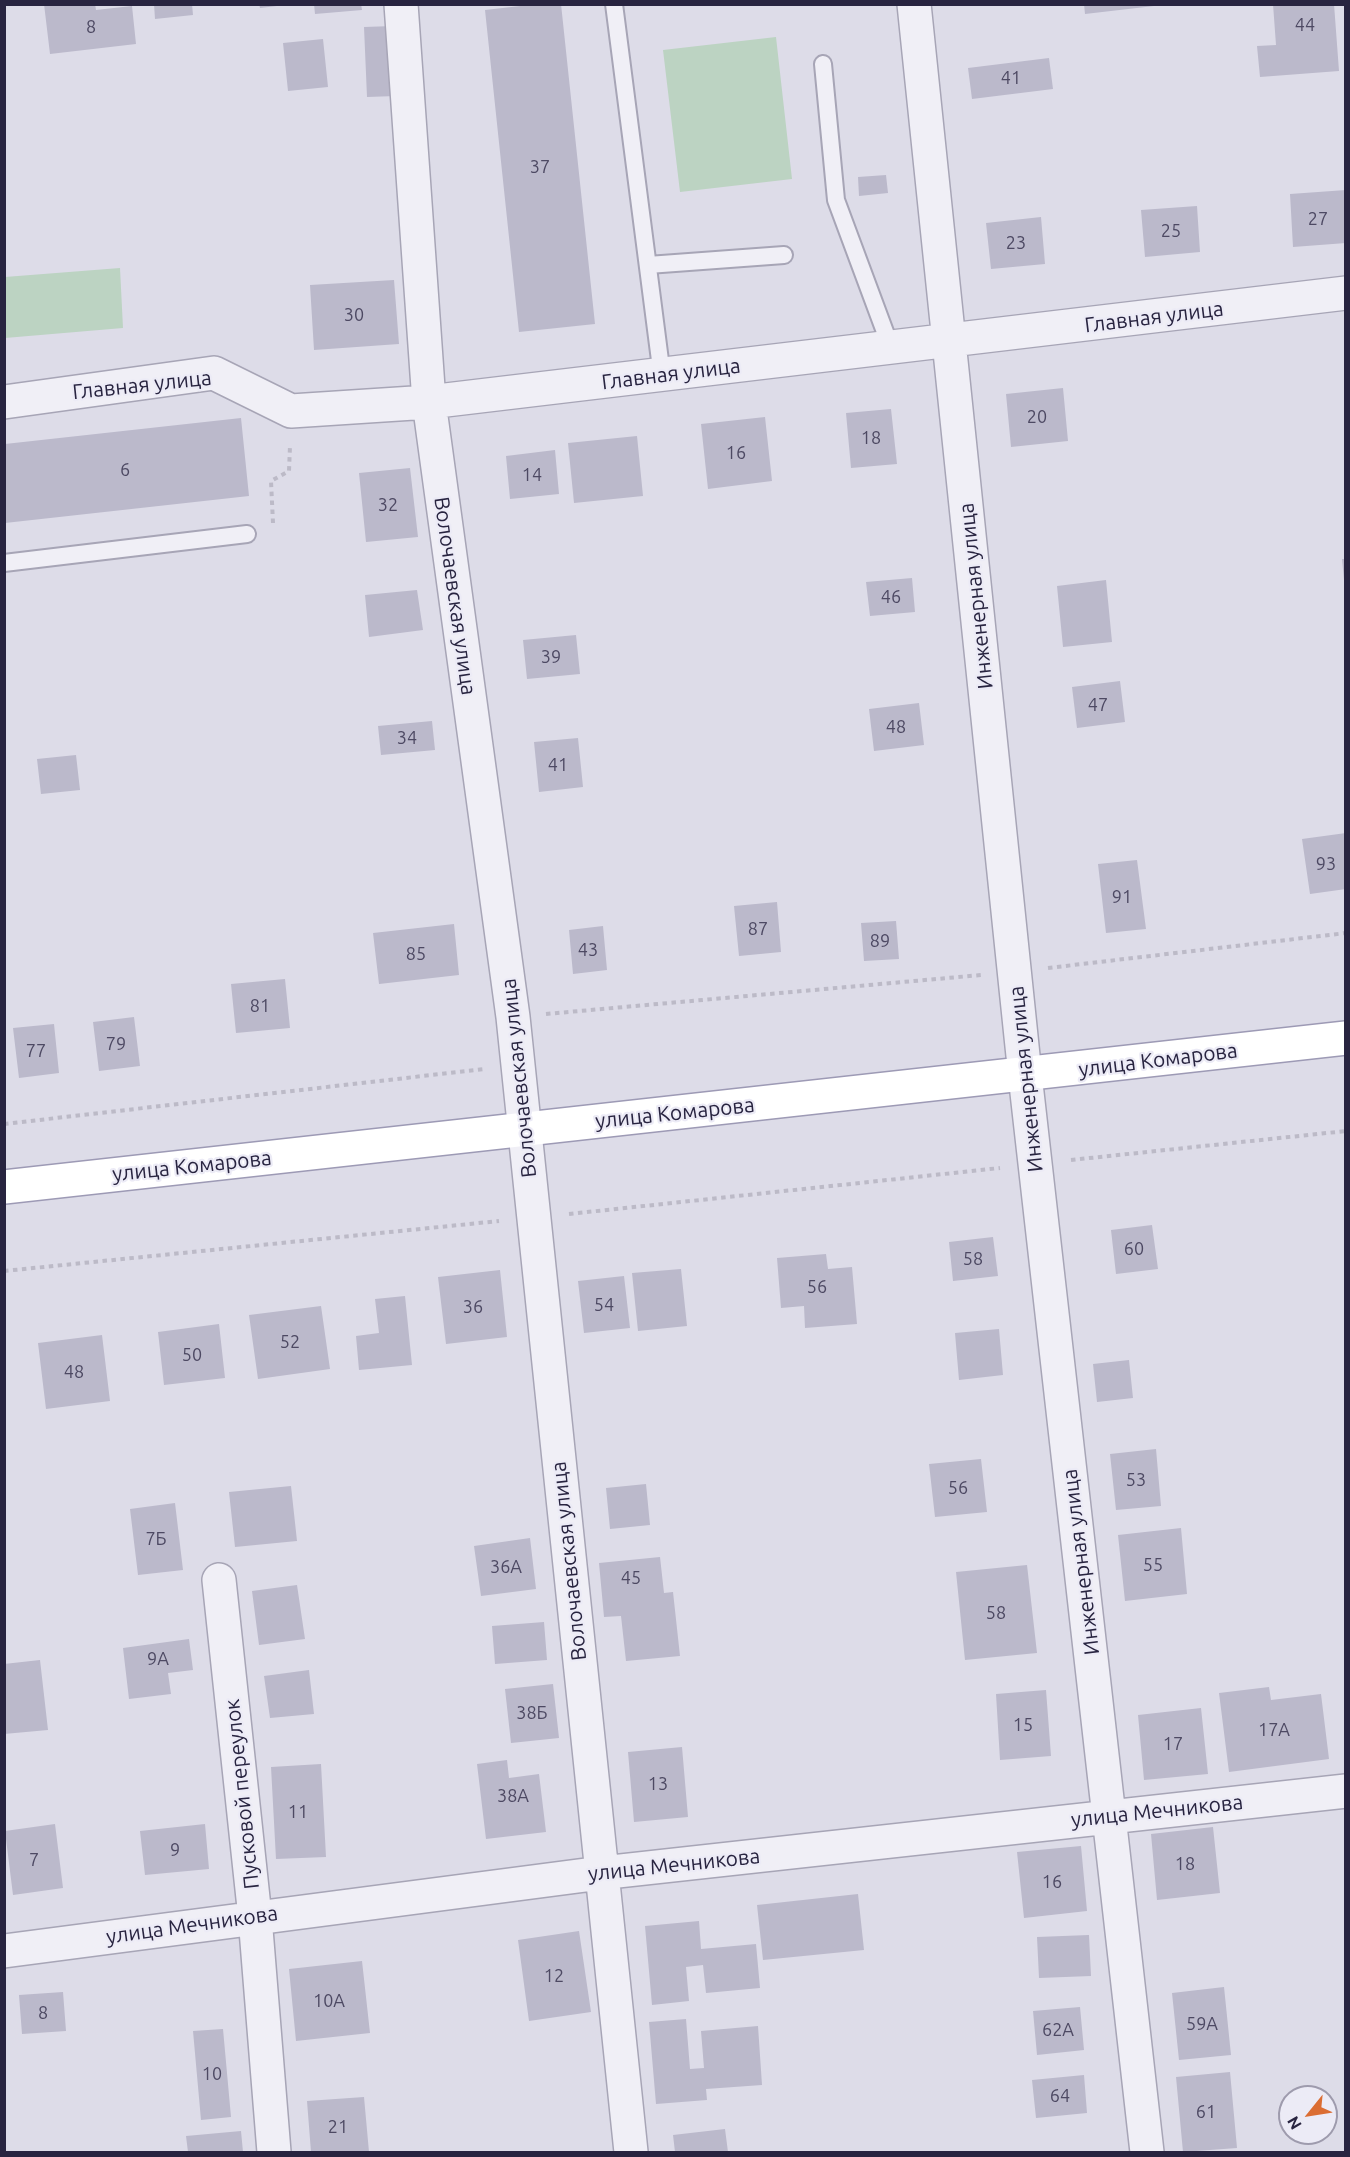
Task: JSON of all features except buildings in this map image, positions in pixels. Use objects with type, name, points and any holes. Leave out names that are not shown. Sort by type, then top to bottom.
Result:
[{"type":"main road","name":"улица Комарова","points":[[4,1187],[1346,1038]]},
{"type":"street","name":"Волочаевская улица","points":[[401,4],[429,402],[513,1017],[631,2152]]},
{"type":"street","name":"Инженерная улица","points":[[914,4],[1025,1075],[1147,2152]]},
{"type":"street","name":"Главная улица","points":[[4,402],[214,373],[291,411],[429,402],[1346,293]]},
{"type":"street","name":"Пусковой переулок","points":[[219,1580],[255,1917],[274,2152]]},
{"type":"street","name":"улица Мечникова","points":[[4,1951],[601,1872],[1346,1791]]},
{"type":"lane","points":[[614,4],[662,376]]},
{"type":"lane","points":[[823,64],[836,200],[891,348]]},
{"type":"lane","points":[[648,265],[784,255]]},
{"type":"lane","points":[[4,564],[247,534]]},
{"type":"path","points":[[247,534],[273,526],[271,481],[289,471],[291,411]]},
{"type":"path","points":[[513,1017],[1014,972],[1346,933]]},
{"type":"path","points":[[4,1124],[518,1065]]},
{"type":"path","points":[[4,1271],[1346,1131]]},
{"type":"green space","points":[[776,37],[792,179],[680,192],[663,50]]},
{"type":"green space","points":[[120,268],[123,328],[5,338],[5,277]]}]
